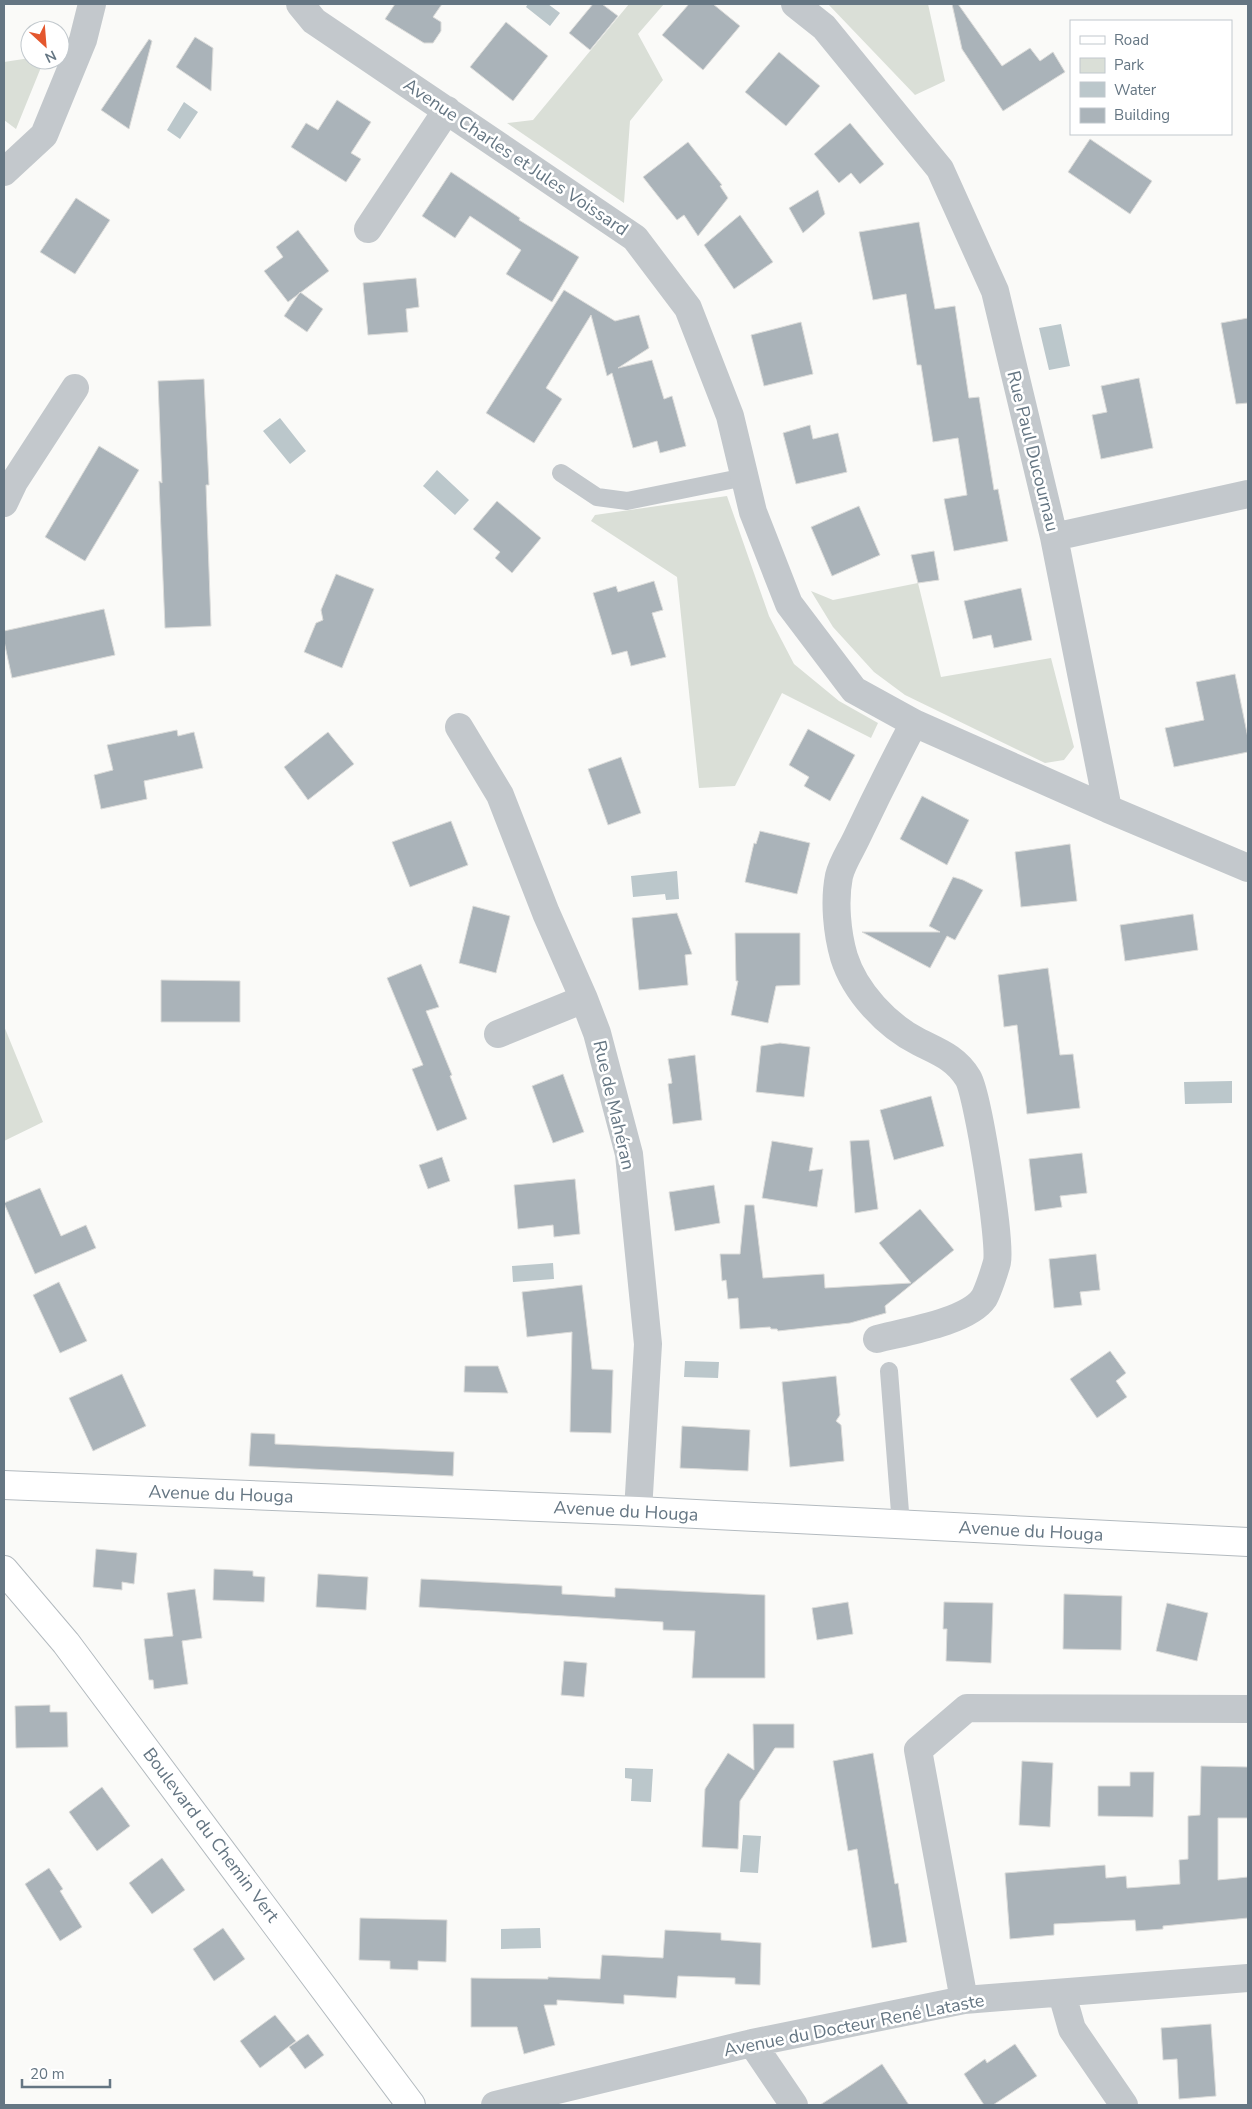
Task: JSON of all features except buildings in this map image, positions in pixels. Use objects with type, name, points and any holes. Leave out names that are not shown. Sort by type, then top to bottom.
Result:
[{"type":"main road","name":"Avenue du Houga","points":[[4,1485],[638,1512],[1248,1542]]},
{"type":"main road","name":"Boulevard du Chemin Vert","points":[[4,1570],[66,1643],[411,2105]]},
{"type":"street","points":[[4,172],[44,135],[83,40],[92,4]]},
{"type":"street","name":"Rue Paul Ducournau","points":[[796,4],[824,27],[940,169],[995,291],[1054,537],[1108,809]]},
{"type":"street","name":"Avenue Charles et Jules Voissard","points":[[307,12],[635,238],[688,308],[730,416],[753,512],[789,604],[854,690],[914,723],[1108,809]]},
{"type":"street","points":[[368,229],[447,110]]},
{"type":"street","points":[[4,503],[14,482],[75,388]]},
{"type":"street","points":[[1054,537],[1212,500],[1248,494]]},
{"type":"street","points":[[877,1339],[940,1324],[967,1313],[984,1299],[997,1261],[995,1221],[978,1108],[969,1079],[943,1052],[920,1043],[900,1031],[876,1008],[855,981],[844,957],[839,930],[837,903],[840,875],[884,778],[914,723]]},
{"type":"street","name":"Rue de Mahéran","points":[[459,727],[500,795],[546,913],[584,999],[597,1033],[628,1154],[648,1344],[638,1512]]},
{"type":"street","points":[[1108,809],[1248,868]]},
{"type":"street","points":[[498,1034],[584,999]]},
{"type":"street","points":[[964,2000],[918,1750],[967,1708],[1248,1708]]},
{"type":"street","name":"Avenue du Docteur René Lataste","points":[[496,2105],[752,2043],[964,2000],[1062,1994],[1248,1978]]},
{"type":"street","points":[[1062,1994],[1072,2029],[1124,2105]]},
{"type":"street","points":[[752,2043],[794,2105]]},
{"type":"lane","points":[[561,473],[597,497],[627,501],[745,477]]},
{"type":"lane","points":[[889,1371],[901,1525]]},
{"type":"green space","points":[[629,4],[664,4],[638,34],[663,80],[630,121],[624,203],[507,123],[533,120]]},
{"type":"green space","points":[[828,4],[928,4],[945,81],[915,95]]},
{"type":"green space","points":[[20,60],[20,70],[40,70],[16,129],[4,120],[4,62]]},
{"type":"green space","points":[[727,496],[769,616],[794,664],[839,701],[878,723],[871,738],[782,693],[735,786],[699,788],[677,577],[591,521],[595,515]]},
{"type":"green space","points":[[918,583],[941,677],[1051,658],[1074,747],[1064,760],[1045,763],[905,695],[874,672],[833,627],[811,591],[833,600]]},
{"type":"green space","points":[[4,1026],[43,1122],[4,1141]]},
{"type":"water","points":[[528,4],[548,4],[560,13],[550,26],[526,7]]},
{"type":"water","points":[[184,102],[198,112],[180,139],[167,130]]},
{"type":"water","points":[[1061,324],[1070,366],[1049,370],[1039,328]]},
{"type":"water","points":[[280,418],[306,451],[290,464],[263,431]]},
{"type":"water","points":[[437,470],[469,500],[455,515],[423,486]]},
{"type":"water","points":[[677,871],[679,899],[666,900],[665,894],[633,897],[631,876]]},
{"type":"water","points":[[1232,1081],[1232,1103],[1185,1104],[1184,1082]]},
{"type":"water","points":[[553,1263],[554,1279],[513,1282],[512,1266]]},
{"type":"water","points":[[685,1361],[719,1362],[718,1378],[684,1377]]},
{"type":"water","points":[[625,1768],[653,1769],[651,1802],[631,1801],[632,1779],[625,1778]]},
{"type":"water","points":[[743,1835],[761,1836],[758,1873],[740,1872]]},
{"type":"water","points":[[540,1928],[541,1948],[501,1949],[501,1929]]}]
